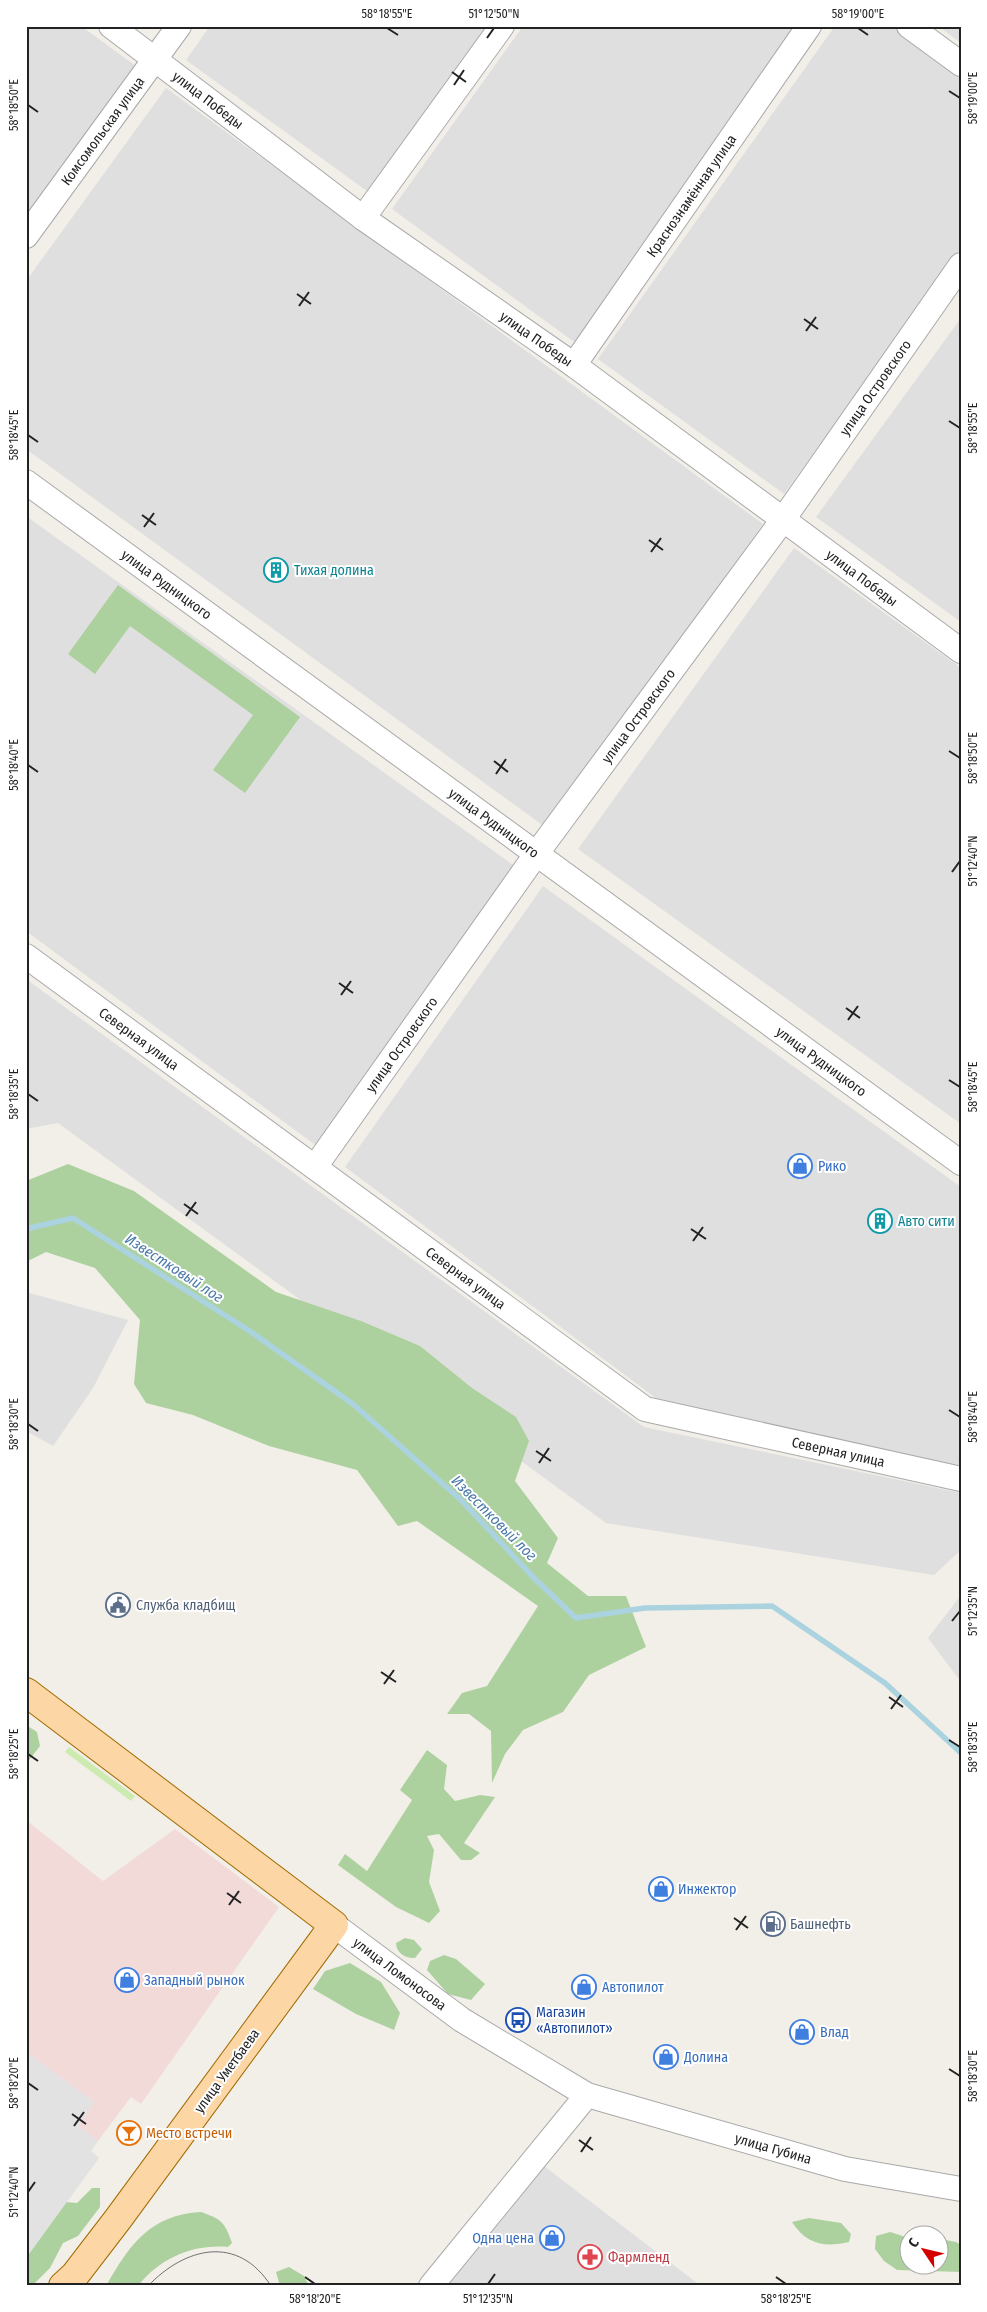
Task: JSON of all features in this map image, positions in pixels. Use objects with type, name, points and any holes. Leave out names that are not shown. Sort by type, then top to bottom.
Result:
[{"type":"main road","name":"улица Ломоносова","points":[[26,1692],[334,1925]]},
{"type":"main road","name":"улица Уметбаева","points":[[63,2286],[75,2275],[113,2226],[334,1925]]},
{"type":"street","name":"улица Победы","points":[[111,26],[363,218],[574,365],[782,521],[961,651]]},
{"type":"street","name":"Комсомольская улица","points":[[26,236],[179,26]]},
{"type":"street","points":[[363,218],[502,26]]},
{"type":"street","name":"Краснознамённая улица","points":[[574,365],[809,26]]},
{"type":"street","points":[[909,26],[961,64]]},
{"type":"street","name":"улица Островского","points":[[315,1167],[537,853],[782,521],[961,265]]},
{"type":"street","name":"улица Рудницкого","points":[[26,482],[961,1163]]},
{"type":"street","name":"Северная улица","points":[[26,956],[645,1409],[961,1479]]},
{"type":"street","name":"улица Ломоносова","points":[[334,1925],[462,2020],[587,2095]]},
{"type":"street","points":[[431,2286],[587,2095]]},
{"type":"street","name":"улица Губина","points":[[587,2095],[845,2169],[961,2189]]},
{"type":"shaded area","points":[[26,26],[81,26],[137,67],[26,220]]},
{"type":"shaded area","points":[[210,26],[490,26],[371,194],[186,60]]},
{"type":"shaded area","points":[[523,26],[796,26],[577,344],[392,209]]},
{"type":"shaded area","points":[[835,26],[896,26],[961,74],[961,248],[784,494],[598,359]]},
{"type":"shaded area","points":[[938,26],[961,26],[961,43]]},
{"type":"shaded area","points":[[166,88],[763,524],[545,827],[26,449],[26,281]]},
{"type":"shaded area","points":[[961,318],[961,622],[816,517]]},
{"type":"shaded area","points":[[26,516],[516,867],[318,1147],[26,931]]},
{"type":"shaded area","points":[[794,548],[961,668],[961,1124],[578,849]]},
{"type":"shaded area","points":[[543,886],[961,1187],[961,1469],[656,1398],[345,1167]]},
{"type":"shaded area","points":[[26,979],[644,1427],[961,1493],[961,1550],[934,1575],[606,1523],[58,1123],[26,1129]]},
{"type":"shaded area","points":[[26,1292],[128,1320],[93,1388],[53,1446],[26,1431]]},
{"type":"shaded area","points":[[961,1595],[961,1682],[928,1638]]},
{"type":"shaded area","name":"Западный рынок","points":[[26,1820],[103,1881],[175,1829],[279,1907],[141,2104],[131,2097],[98,2141],[78,2126],[94,2102],[26,2052]]},
{"type":"shaded area","points":[[26,2052],[94,2102],[78,2126],[98,2141],[91,2151],[99,2158],[26,2258]]},
{"type":"shaded area","points":[[540,2163],[701,2286],[442,2286]]},
{"type":"green space","points":[[118,585],[300,717],[245,793],[213,770],[253,715],[130,626],[95,674],[68,654]]},
{"type":"green space","points":[[68,1164],[134,1191],[276,1292],[361,1321],[420,1346],[472,1388],[516,1417],[529,1441],[515,1481],[558,1538],[547,1563],[588,1596],[626,1596],[646,1647],[589,1675],[563,1712],[523,1730],[505,1754],[492,1783],[491,1731],[469,1714],[447,1714],[462,1693],[487,1686],[538,1606],[417,1521],[398,1526],[357,1470],[269,1446],[193,1415],[146,1403],[134,1384],[140,1320],[95,1268],[46,1252],[26,1262],[26,1181]]},
{"type":"green space","points":[[26,1725],[37,1732],[40,1746],[26,1764]]},
{"type":"green space","points":[[69,1747],[135,1796],[131,1801],[65,1752]]},
{"type":"green space","points":[[427,1750],[447,1765],[444,1789],[455,1801],[480,1795],[495,1797],[464,1843],[480,1853],[471,1860],[461,1860],[439,1834],[427,1836],[434,1850],[429,1882],[440,1911],[429,1923],[396,1907],[338,1865],[345,1854],[367,1871],[412,1800],[400,1790]]},
{"type":"green space","points":[[405,1938],[414,1940],[422,1949],[415,1958],[405,1956],[396,1947],[396,1943]]},
{"type":"green space","points":[[444,1955],[456,1959],[485,1984],[471,2000],[448,1994],[427,1970],[430,1961]]},
{"type":"green space","points":[[350,1963],[381,1982],[400,2013],[394,2030],[356,2014],[313,1989],[325,1971]]},
{"type":"green space","points":[[92,2188],[100,2188],[100,2207],[78,2236],[63,2243],[50,2268],[34,2284],[26,2286],[26,2258],[66,2202],[77,2203]]},
{"type":"green space","points":[[201,2212],[221,2222],[227,2230],[232,2243],[228,2247],[202,2248],[178,2255],[156,2268],[138,2286],[106,2286],[124,2257],[143,2234],[168,2219],[183,2214]]},
{"type":"green space","points":[[809,2218],[841,2223],[851,2234],[849,2242],[824,2244],[810,2240],[792,2222]]},
{"type":"green space","points":[[890,2232],[900,2235],[900,2270],[884,2261],[875,2249],[876,2236]]},
{"type":"green space","points":[[950,2241],[961,2245],[961,2272],[950,2272]]},
{"type":"green space","points":[[289,2267],[304,2276],[309,2286],[280,2286],[276,2272]]},
{"type":"waterway","name":"Известковый лог","points":[[26,1229],[73,1218],[248,1330],[353,1404],[461,1500],[535,1579],[576,1618],[645,1608],[772,1606],[885,1683],[961,1753]]},
{"type":"tram line","points":[[148,2286],[178,2262],[194,2255],[211,2252],[227,2253],[243,2259],[258,2269],[271,2286]]},
{"type":"place","name":"Тихая долина","points":[[276,570]]},
{"type":"place","name":"Рико","points":[[800,1166]]},
{"type":"place","name":"Авто сити","points":[[880,1221]]},
{"type":"place","name":"Служба кладбищ","points":[[118,1605]]},
{"type":"place","name":"Инжектор","points":[[661,1889]]},
{"type":"place","name":"Башнефть","points":[[773,1924]]},
{"type":"place","name":"Западный рынок","points":[[127,1980]]},
{"type":"place","name":"Автопилот","points":[[584,1987]]},
{"type":"place","name":"Магазин «Автопилот»","points":[[518,2020]]},
{"type":"place","name":"Влад","points":[[802,2032]]},
{"type":"place","name":"Долина","points":[[666,2057]]},
{"type":"place","name":"Место встречи","points":[[129,2133]]},
{"type":"place","name":"Одна цена","points":[[552,2238]]},
{"type":"place","name":"Фармленд","points":[[590,2257]]}]
